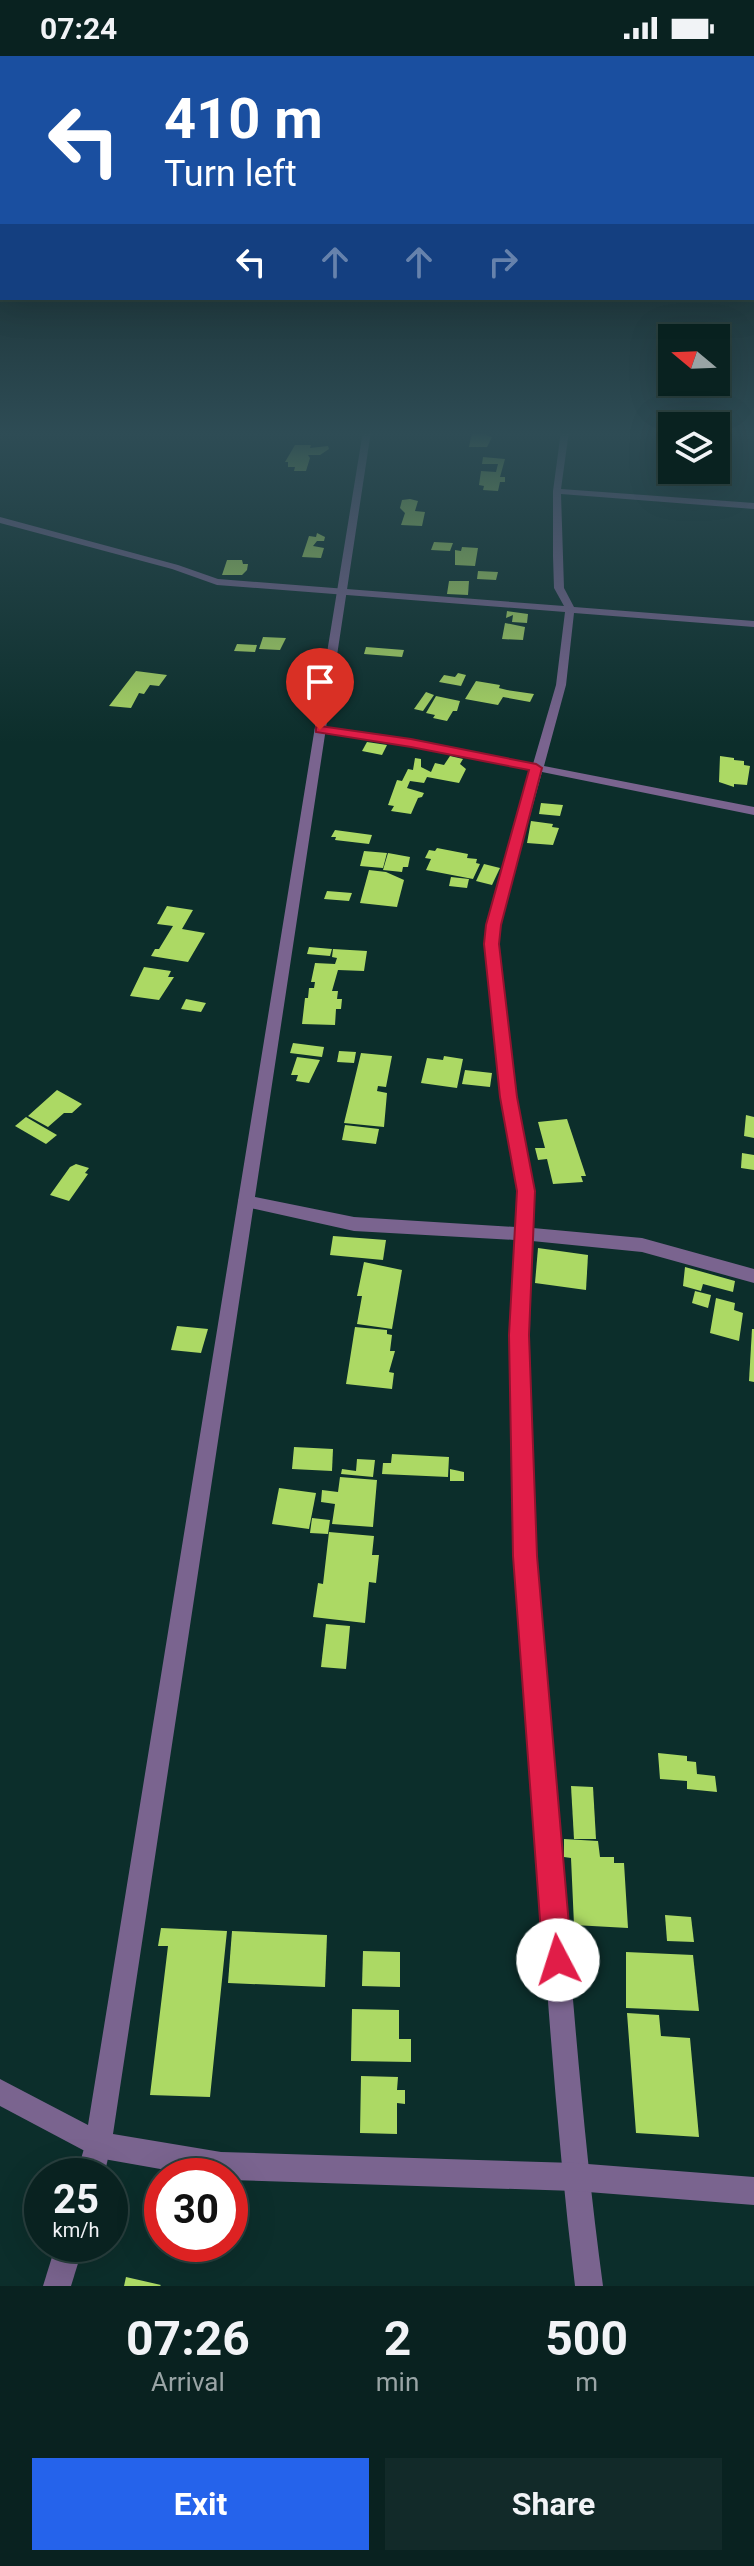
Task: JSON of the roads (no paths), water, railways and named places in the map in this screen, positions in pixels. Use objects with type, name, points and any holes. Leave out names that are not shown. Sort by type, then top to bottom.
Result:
[{"type":"street","points":[[56,535],[175,567],[217,582],[754,624]]},
{"type":"street","points":[[95,2158],[351,535]]},
{"type":"street","points":[[558,535],[559,588],[570,609],[561,685],[493,925],[492,944],[509,1097],[526,1191],[519,1335],[525,1556],[575,2177],[589,2286]]},
{"type":"street","points":[[320,730],[411,743],[754,811]]},
{"type":"street","points":[[246,1201],[354,1224],[525,1233],[642,1245],[754,1276]]},
{"type":"street","points":[[0,2092],[98,2145],[221,2166],[575,2177],[754,2191]]},
{"type":"street","points":[[57,2286],[64,2262]]}]
